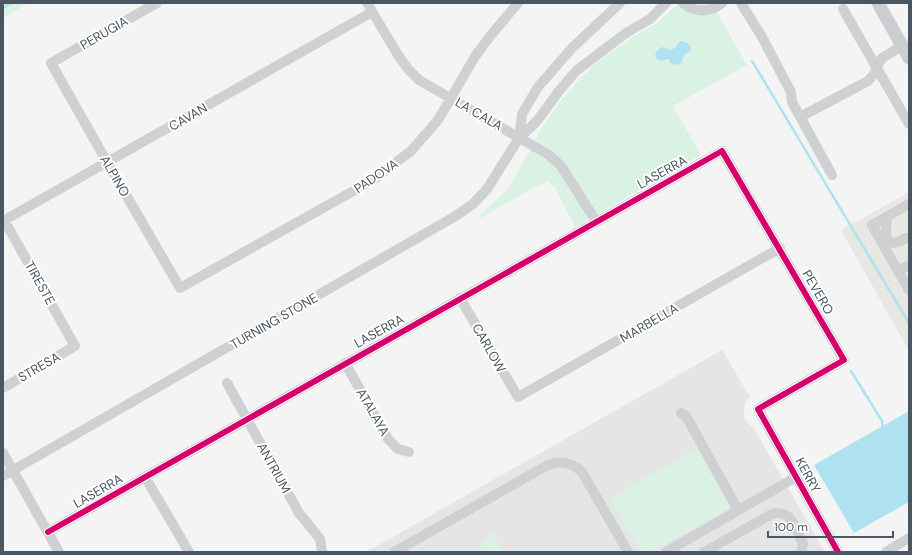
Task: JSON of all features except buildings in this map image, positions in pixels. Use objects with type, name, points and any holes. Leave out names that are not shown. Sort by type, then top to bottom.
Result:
[{"type":"main road","points":[[878,3],[909,58]]},
{"type":"street","name":"PERUGIA","points":[[51,64],[157,3]]},
{"type":"street","name":"TURNING STONE","points":[[519,138],[522,114],[538,87],[572,48],[620,3]]},
{"type":"street","name":"TURNING STONE","points":[[3,476],[454,217],[473,204],[487,189],[519,138],[537,121],[576,71],[626,33],[650,19],[666,3]]},
{"type":"street","points":[[683,3],[692,9],[704,11],[716,8],[722,3]]},
{"type":"street","points":[[741,3],[762,37],[791,92],[792,102],[832,175]]},
{"type":"street","name":"PADOVA","points":[[180,288],[374,180],[411,151],[438,120],[476,55],[514,4]]},
{"type":"street","name":"LA CALA","points":[[370,7],[408,69],[419,80],[549,155],[561,166],[596,221]]},
{"type":"street","name":"CAVAN","points":[[4,221],[370,7]]},
{"type":"street","points":[[843,9],[909,124]]},
{"type":"street","points":[[800,117],[868,81],[882,58],[902,46]]},
{"type":"street","name":"ALPINO","points":[[51,64],[180,288]]},
{"type":"street","name":"LASERRA","points":[[48,532],[722,151]]},
{"type":"street","name":"PEVERO","points":[[722,151],[844,360],[758,410]]},
{"type":"street","points":[[909,204],[872,225],[909,290]]},
{"type":"street","points":[[887,217],[889,228],[893,235],[899,238],[908,238]]},
{"type":"street","name":"TIRESTE","points":[[4,221],[75,346]]},
{"type":"street","points":[[888,252],[908,238]]},
{"type":"street","name":"MARBELLA","points":[[518,397],[780,248]]},
{"type":"street","points":[[898,271],[909,265]]},
{"type":"street","name":"CARLOW","points":[[460,298],[518,397]]},
{"type":"street","name":"STRESA","points":[[3,388],[75,346]]},
{"type":"street","name":"ATALAYA","points":[[345,364],[388,439],[398,449],[409,452]]},
{"type":"street","name":"ANTRIUM","points":[[227,383],[299,513],[320,539],[322,552]]},
{"type":"street","name":"KERRY","points":[[758,410],[838,552]]},
{"type":"street","points":[[680,413],[686,416],[738,510]]},
{"type":"street","points":[[3,453],[59,552]]},
{"type":"street","points":[[394,552],[548,465],[560,461],[576,466],[582,472],[628,552]]},
{"type":"street","points":[[145,477],[189,552]]},
{"type":"street","points":[[666,552],[796,477]]},
{"type":"street","points":[[704,552],[778,512],[789,516],[793,522],[803,544],[801,552]]},
{"type":"street","points":[[886,552],[909,538]]},
{"type":"shaded area","points":[[909,192],[909,351],[841,230]]},
{"type":"shaded area","points":[[722,350],[750,397],[745,403],[744,418],[755,430],[825,552],[366,552]]},
{"type":"green space","points":[[3,3],[29,3],[3,18]]},
{"type":"green space","points":[[679,3],[712,3],[747,65],[673,106],[701,155],[575,227],[555,188],[548,181],[481,218],[480,215],[508,189],[541,129],[561,100],[581,78],[599,61],[633,37],[657,23]]},
{"type":"green space","points":[[697,449],[730,508],[650,552],[641,552],[610,498]]},
{"type":"green space","points":[[493,532],[503,552],[476,552],[484,540]]},
{"type":"water","points":[[680,41],[684,41],[691,48],[691,51],[685,53],[681,63],[678,65],[670,63],[670,60],[667,59],[662,61],[657,59],[655,54],[662,47],[671,50],[676,47]]},
{"type":"water","points":[[909,411],[909,502],[854,533],[814,465]]},
{"type":"waterway","points":[[3,8],[11,3]]},
{"type":"waterway","points":[[752,61],[909,323]]},
{"type":"waterway","points":[[851,371],[882,421],[883,429]]},
{"type":"cycle path","points":[[48,532],[722,151],[844,360],[758,409],[838,552]]}]
